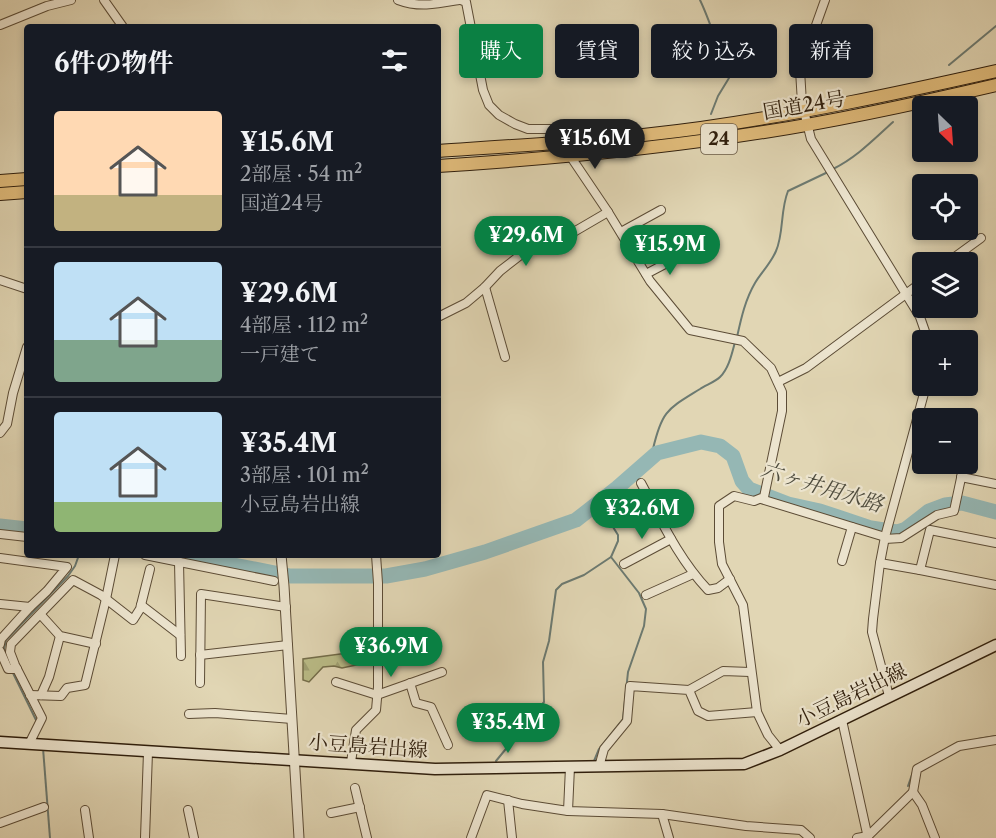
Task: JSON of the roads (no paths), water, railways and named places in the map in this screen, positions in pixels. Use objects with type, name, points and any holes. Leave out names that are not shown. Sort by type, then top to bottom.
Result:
[{"type":"highway","name":"国道24号","points":[[441,151],[561,143],[701,128],[872,99],[996,71]]},
{"type":"highway","name":"国道24号","points":[[441,166],[570,157],[694,142],[808,124],[996,85]]},
{"type":"highway","points":[[0,181],[24,179]]},
{"type":"highway","points":[[0,194],[24,192]]},
{"type":"main road","name":"小豆島岩出線","points":[[0,742],[435,769],[744,764],[780,750],[996,645]]},
{"type":"street","points":[[0,25],[47,6],[71,0]]},
{"type":"street","points":[[104,0],[121,24]]},
{"type":"street","points":[[398,0],[408,4],[429,6],[460,0],[466,2],[483,90],[489,105],[499,115],[514,124],[528,129],[552,129],[621,232],[646,274],[690,330],[743,340],[771,368],[782,392],[782,411],[766,493],[764,497],[754,501],[734,495],[719,506],[719,542],[722,564],[743,605],[757,712],[768,735],[780,750]]},
{"type":"street","points":[[825,0],[800,70],[802,103],[811,139],[907,295],[925,330]]},
{"type":"street","points":[[621,232],[661,210]]},
{"type":"street","points":[[441,315],[466,303],[500,270],[545,236],[560,240],[608,212]]},
{"type":"street","points":[[962,252],[981,238]]},
{"type":"street","points":[[646,274],[682,255]]},
{"type":"street","points":[[1,283],[24,288]]},
{"type":"street","points":[[485,287],[506,357]]},
{"type":"street","points":[[778,382],[806,368],[912,291]]},
{"type":"street","points":[[0,433],[7,424],[24,357]]},
{"type":"street","points":[[889,696],[872,632],[880,563],[886,534],[912,440]]},
{"type":"street","points":[[760,499],[901,538],[937,514],[954,511],[962,474]]},
{"type":"street","points":[[961,477],[996,484]]},
{"type":"street","points":[[640,483],[671,539],[693,573],[708,590],[718,588],[730,579]]},
{"type":"street","points":[[616,523],[652,504]]},
{"type":"street","points":[[842,561],[852,526]]},
{"type":"street","points":[[920,570],[930,530],[996,543]]},
{"type":"street","points":[[0,534],[24,537]]},
{"type":"street","points":[[624,564],[671,539]]},
{"type":"street","points":[[0,558],[67,567],[1,639],[0,644]]},
{"type":"street","points":[[30,695],[61,696],[67,688],[85,685],[114,558]]},
{"type":"street","points":[[160,558],[274,581]]},
{"type":"street","points":[[281,558],[299,838]]},
{"type":"street","points":[[351,762],[356,730],[376,711],[376,558]]},
{"type":"street","points":[[179,562],[180,656]]},
{"type":"street","points":[[880,563],[996,585]]},
{"type":"street","points":[[29,744],[42,718],[10,652],[12,644],[73,580],[106,599],[133,620],[141,605],[150,569]]},
{"type":"street","points":[[646,595],[693,573]]},
{"type":"street","points":[[200,683],[201,594],[286,607]]},
{"type":"street","points":[[0,604],[30,607]]},
{"type":"street","points":[[141,605],[180,635]]},
{"type":"street","points":[[41,615],[60,636],[96,644]]},
{"type":"street","points":[[41,695],[60,636]]},
{"type":"street","points":[[200,655],[288,645]]},
{"type":"street","points":[[0,651],[8,669],[17,669]]},
{"type":"street","points":[[599,767],[604,749],[627,721],[630,686],[689,690],[723,671],[750,672]]},
{"type":"street","points":[[336,682],[377,695],[442,672]]},
{"type":"street","points":[[410,683],[416,703],[431,706],[448,745]]},
{"type":"street","points":[[689,690],[698,711],[708,716],[757,712]]},
{"type":"street","points":[[189,714],[215,713],[292,719]]},
{"type":"street","points":[[842,720],[868,837]]},
{"type":"street","points":[[857,838],[868,837],[913,792],[917,769],[959,746],[996,740]]},
{"type":"street","points":[[144,838],[148,752]]},
{"type":"street","points":[[568,811],[570,767]]},
{"type":"street","points":[[355,788],[368,838]]},
{"type":"street","points":[[913,792],[922,805],[935,838]]},
{"type":"street","points":[[471,838],[487,795],[568,811],[662,814],[746,826],[801,830],[810,838]]},
{"type":"street","points":[[508,800],[512,838]]},
{"type":"street","points":[[0,823],[45,807]]},
{"type":"street","points":[[331,813],[360,807]]},
{"type":"street","points":[[85,810],[89,838]]},
{"type":"street","points":[[188,810],[194,838]]},
{"type":"street","points":[[662,814],[669,838]]},
{"type":"waterway","points":[[700,0],[729,78],[711,114]]},
{"type":"waterway","points":[[11,17],[42,4]]},
{"type":"waterway","points":[[949,65],[996,26]]},
{"type":"waterway","points":[[833,169],[857,154],[893,122]]},
{"type":"waterway","points":[[737,337],[749,296],[755,283],[769,264],[778,244],[788,191],[828,172]]},
{"type":"waterway","points":[[657,453],[653,449],[663,418],[673,406],[720,377],[728,365],[735,342]]},
{"type":"waterway","name":"六ヶ井用水路","points":[[198,558],[290,576],[386,576],[425,569],[485,552],[576,520],[657,453],[701,442],[720,446],[733,456],[742,481],[749,489],[788,504],[820,511],[871,528],[897,532],[906,529],[929,511],[945,505],[962,503],[996,512]]},
{"type":"waterway","points":[[496,761],[544,702],[543,662],[549,641],[556,590],[562,584],[584,575],[611,557],[618,541],[618,535],[598,503]]},
{"type":"waterway","name":"六ヶ井用水路","points":[[0,526],[24,529]]},
{"type":"waterway","points":[[594,761],[599,749],[623,719],[628,672],[644,626],[646,609],[639,593],[611,557]]},
{"type":"waterway","points":[[6,654],[4,649],[6,640],[68,576],[78,558]]},
{"type":"waterway","points":[[12,671],[37,722]]},
{"type":"waterway","points":[[978,739],[996,736]]},
{"type":"waterway","points":[[43,748],[50,838]]},
{"type":"waterway","points":[[908,786],[915,766]]}]
